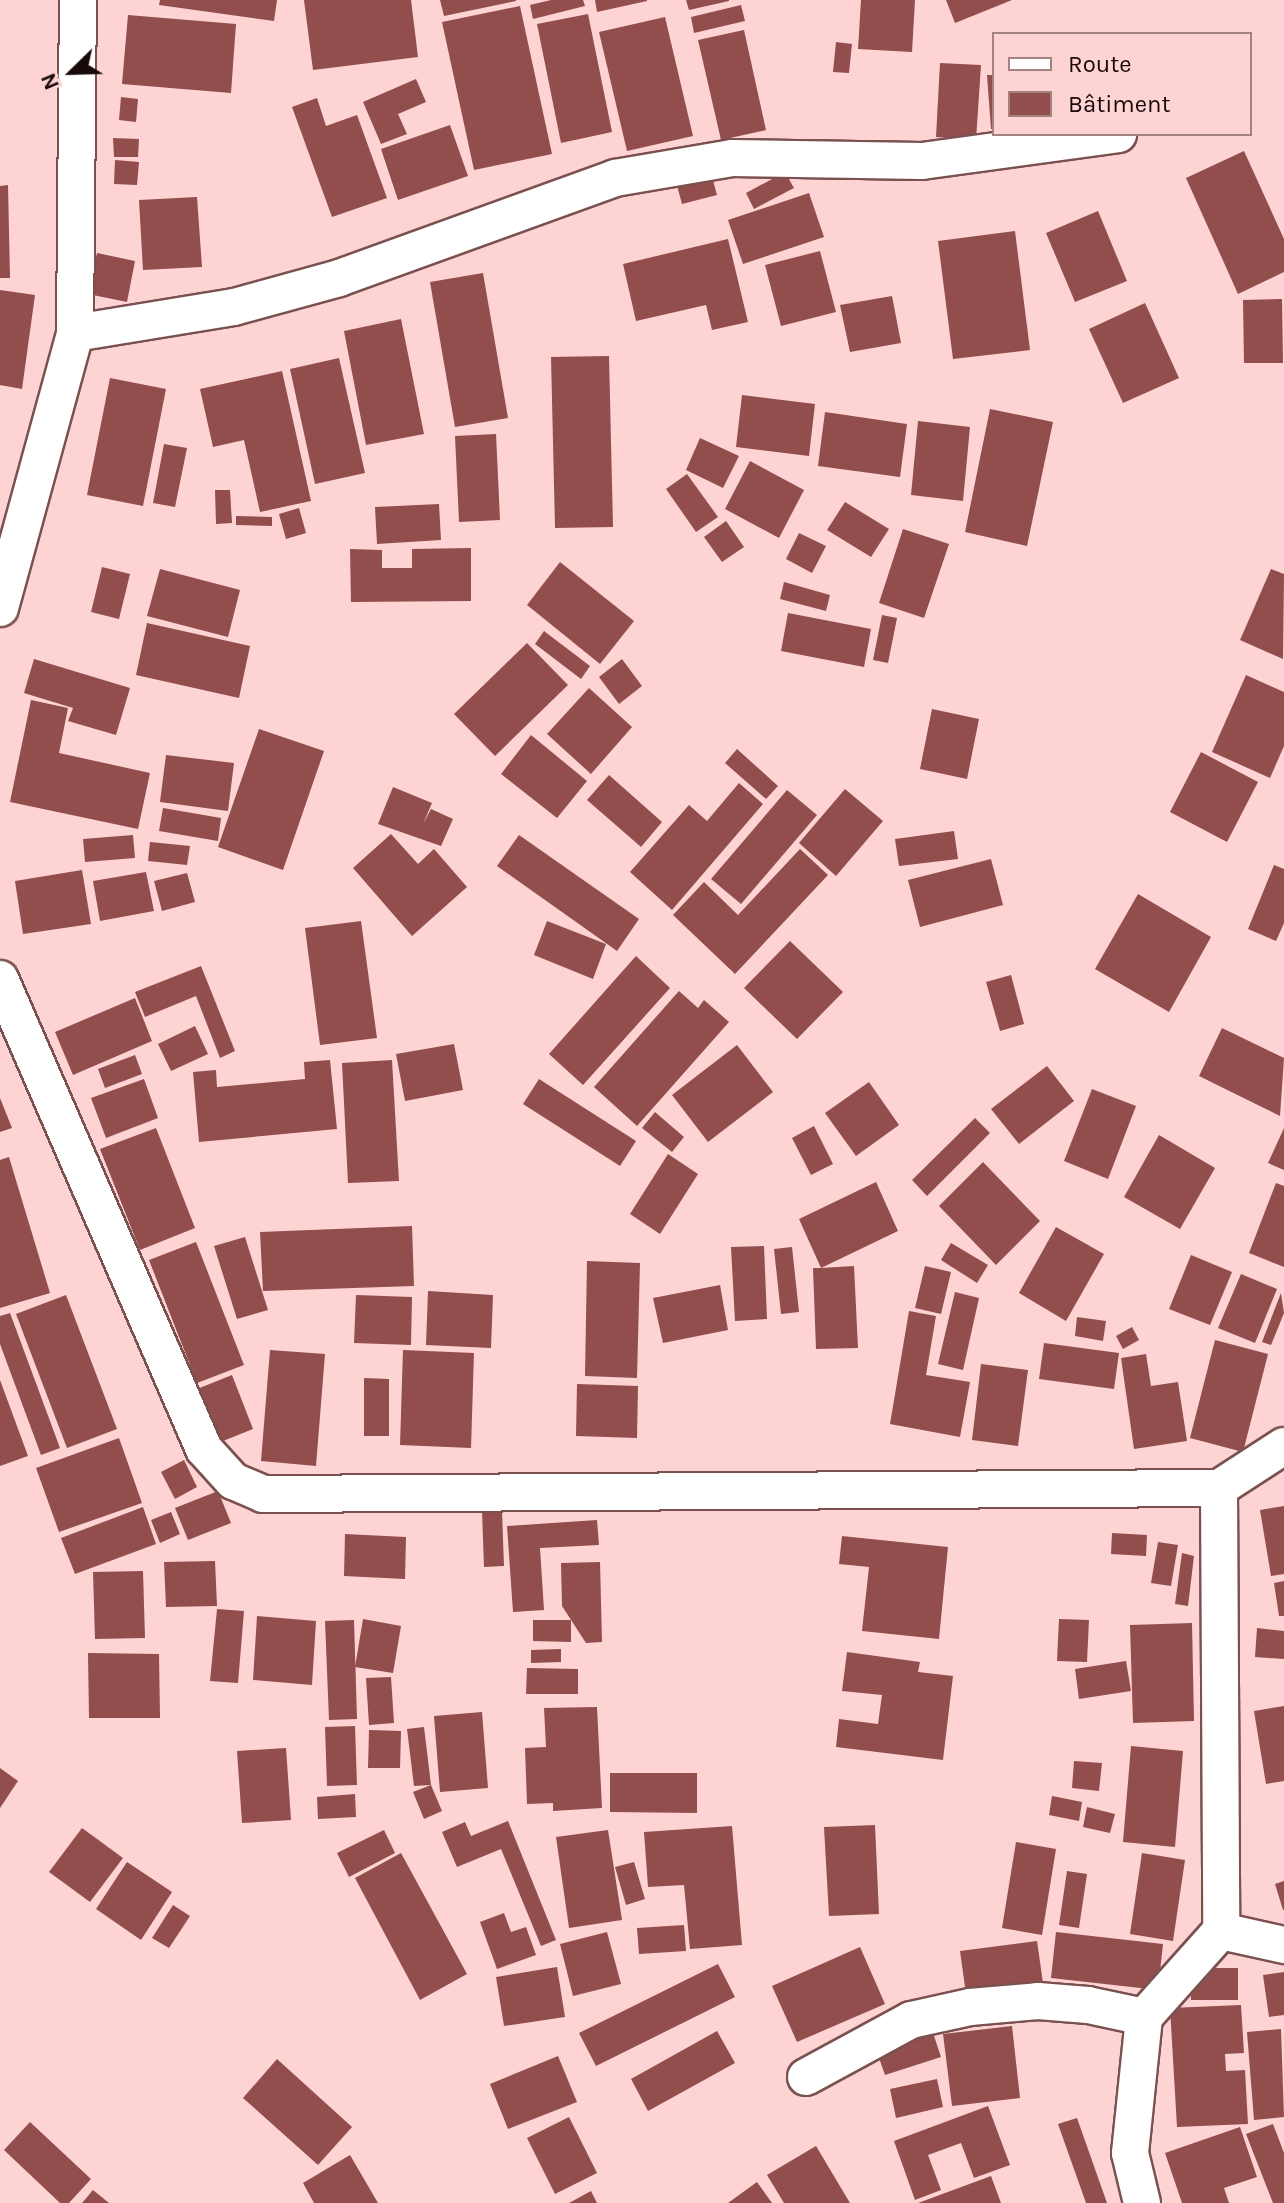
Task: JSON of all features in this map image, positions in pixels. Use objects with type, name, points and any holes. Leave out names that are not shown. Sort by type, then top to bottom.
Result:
[{"type":"street","points":[[0,608],[75,333],[78,0]]},
{"type":"street","points":[[75,333],[234,307],[339,278],[615,178],[732,158],[922,161],[1103,136]]},
{"type":"street","points":[[0,979],[204,1449],[233,1481],[263,1494],[1219,1488],[1284,1446]]},
{"type":"street","points":[[1142,2203],[1130,2153],[1144,2017],[1221,1931],[1219,1488]]},
{"type":"street","points":[[1221,1931],[1284,1945]]},
{"type":"street","points":[[806,2077],[911,2020],[970,2007],[1038,2001],[1144,2017]]},
{"type":"building","points":[[160,0],[277,0],[274,21],[159,5]]},
{"type":"building","points":[[304,0],[411,0],[418,57],[313,70]]},
{"type":"building","points":[[440,0],[516,0],[516,1],[444,16]]},
{"type":"building","points":[[551,0],[583,0],[585,6],[533,19],[530,5]]},
{"type":"building","points":[[595,0],[647,0],[647,1],[597,12]]},
{"type":"building","points":[[686,0],[729,0],[729,1],[689,10]]},
{"type":"building","points":[[861,0],[915,0],[912,52],[858,49]]},
{"type":"building","points":[[946,0],[1012,0],[955,23]]},
{"type":"building","points":[[741,5],[745,21],[694,33],[691,17]]},
{"type":"building","points":[[520,6],[552,154],[474,170],[442,22]]},
{"type":"building","points":[[588,14],[612,132],[561,143],[537,24]]},
{"type":"building","points":[[128,15],[236,24],[231,93],[122,84]]},
{"type":"building","points":[[665,17],[693,136],[627,151],[599,32]]},
{"type":"building","points":[[744,30],[766,130],[721,140],[698,40]]},
{"type":"building","points":[[836,42],[852,44],[849,73],[833,72]]},
{"type":"building","points":[[940,63],[981,65],[976,140],[936,137]]},
{"type":"building","points":[[987,75],[992,75],[991,129]]},
{"type":"building","points":[[416,79],[426,102],[398,114],[407,134],[381,144],[363,102]]},
{"type":"building","points":[[121,97],[138,99],[136,122],[119,120]]},
{"type":"building","points":[[317,98],[326,126],[357,115],[387,198],[332,217],[292,107]]},
{"type":"building","points":[[450,125],[468,176],[398,200],[381,149]]},
{"type":"building","points":[[113,138],[139,139],[138,157],[114,157]]},
{"type":"building","points":[[1244,151],[1284,239],[1284,272],[1238,294],[1186,178]]},
{"type":"building","points":[[115,160],[139,162],[137,185],[114,184]]},
{"type":"building","points":[[785,172],[794,188],[754,209],[746,193]]},
{"type":"building","points":[[711,173],[717,195],[682,204],[676,182]]},
{"type":"building","points":[[8,185],[10,278],[0,278],[0,186]]},
{"type":"building","points":[[809,193],[824,237],[743,264],[728,220]]},
{"type":"building","points":[[197,197],[202,267],[143,270],[139,200]]},
{"type":"building","points":[[1098,211],[1127,281],[1075,302],[1046,233]]},
{"type":"building","points":[[1015,231],[1030,350],[953,359],[938,241]]},
{"type":"building","points":[[728,239],[748,322],[712,330],[706,305],[636,321],[623,264]]},
{"type":"building","points":[[820,251],[836,312],[781,326],[765,265]]},
{"type":"building","points":[[97,253],[135,261],[127,302],[88,294]]},
{"type":"building","points":[[483,273],[508,418],[455,427],[430,282]]},
{"type":"building","points":[[0,290],[35,295],[22,389],[0,385]]},
{"type":"building","points":[[892,296],[901,343],[850,352],[840,305]]},
{"type":"building","points":[[1282,299],[1283,363],[1244,363],[1243,300]]},
{"type":"building","points":[[1145,303],[1179,378],[1123,403],[1089,329]]},
{"type":"building","points":[[401,319],[424,434],[366,445],[344,331]]},
{"type":"building","points":[[609,356],[613,527],[555,528],[551,357]]},
{"type":"building","points":[[339,358],[365,473],[315,484],[290,369]]},
{"type":"building","points":[[282,371],[311,501],[260,512],[244,440],[213,447],[200,389]]},
{"type":"building","points":[[110,378],[166,389],[143,506],[87,495]]},
{"type":"building","points":[[742,395],[815,404],[809,456],[736,447]]},
{"type":"building","points":[[990,409],[1053,422],[1027,546],[965,532]]},
{"type":"building","points":[[825,412],[907,424],[900,477],[818,466]]},
{"type":"building","points":[[918,421],[970,427],[963,501],[911,495]]},
{"type":"building","points":[[496,434],[500,520],[459,522],[455,436]]},
{"type":"building","points":[[700,438],[739,456],[723,488],[686,470]]},
{"type":"building","points":[[164,444],[187,448],[175,507],[153,503]]},
{"type":"building","points":[[750,461],[804,490],[779,538],[725,509]]},
{"type":"building","points":[[687,474],[718,517],[696,532],[666,489]]},
{"type":"building","points":[[215,490],[230,490],[232,523],[216,524]]},
{"type":"building","points":[[845,502],[889,529],[871,557],[827,530]]},
{"type":"building","points":[[439,504],[441,540],[377,544],[375,507]]},
{"type":"building","points":[[299,508],[306,533],[286,539],[279,514]]},
{"type":"building","points":[[236,516],[272,517],[272,526],[236,525]]},
{"type":"building","points":[[726,521],[744,547],[722,562],[704,537]]},
{"type":"building","points":[[903,529],[949,544],[924,618],[879,603]]},
{"type":"building","points":[[799,533],[826,546],[812,573],[786,559]]},
{"type":"building","points":[[471,548],[471,601],[351,602],[350,549],[382,550],[382,568],[412,568],[412,549]]},
{"type":"building","points":[[560,562],[634,621],[600,664],[527,605]]},
{"type":"building","points":[[102,567],[130,574],[119,619],[91,612]]},
{"type":"building","points":[[160,569],[240,590],[228,637],[147,616]]},
{"type":"building","points":[[1271,569],[1284,574],[1283,659],[1240,640]]},
{"type":"building","points":[[784,582],[830,595],[826,611],[780,599]]},
{"type":"building","points":[[788,613],[871,629],[864,667],[781,651]]},
{"type":"building","points":[[882,615],[897,618],[888,663],[873,660]]},
{"type":"building","points":[[147,623],[250,646],[239,698],[136,675]]},
{"type":"building","points":[[544,631],[590,666],[581,679],[535,644]]},
{"type":"building","points":[[527,643],[568,685],[495,756],[454,714]]},
{"type":"building","points":[[34,659],[130,688],[116,735],[68,721],[73,708],[24,693]]},
{"type":"building","points":[[622,659],[642,686],[619,704],[599,677]]},
{"type":"building","points":[[1246,675],[1284,692],[1284,746],[1270,778],[1212,752]]},
{"type":"building","points":[[589,688],[632,727],[591,774],[547,734]]},
{"type":"building","points":[[31,700],[68,708],[59,753],[150,773],[138,829],[10,802]]},
{"type":"building","points":[[932,709],[979,719],[967,779],[920,769]]},
{"type":"building","points":[[259,729],[324,751],[283,870],[218,847]]},
{"type":"building","points":[[531,735],[587,781],[557,818],[501,774]]},
{"type":"building","points":[[737,749],[778,786],[766,799],[725,763]]},
{"type":"building","points":[[1201,752],[1258,782],[1227,842],[1170,812]]},
{"type":"building","points":[[166,755],[234,763],[228,811],[160,802]]},
{"type":"building","points":[[609,775],[662,822],[641,847],[587,800]]},
{"type":"building","points":[[739,783],[763,804],[672,910],[630,872],[689,805],[707,821]]},
{"type":"building","points":[[393,787],[432,803],[423,824],[431,809],[453,819],[441,846],[378,824]]},
{"type":"building","points":[[845,789],[883,821],[836,876],[799,843]]},
{"type":"building","points":[[787,790],[817,815],[741,904],[711,879]]},
{"type":"building","points":[[163,808],[221,818],[218,841],[159,831]]},
{"type":"building","points":[[954,831],[958,859],[899,866],[895,839]]},
{"type":"building","points":[[391,834],[418,864],[434,849],[467,887],[412,936],[353,868]]},
{"type":"building","points":[[133,835],[135,858],[85,862],[83,839]]},
{"type":"building","points":[[519,835],[639,919],[617,951],[497,866]]},
{"type":"building","points":[[150,842],[190,846],[187,865],[148,861]]},
{"type":"building","points":[[800,849],[828,875],[735,974],[673,915],[704,882],[738,915]]},
{"type":"building","points":[[991,859],[1003,905],[920,927],[908,880]]},
{"type":"building","points":[[1274,865],[1284,869],[1284,923],[1276,941],[1248,929]]},
{"type":"building","points":[[82,870],[91,924],[23,934],[15,881]]},
{"type":"building","points":[[146,872],[154,911],[100,921],[93,881]]},
{"type":"building","points":[[187,873],[195,902],[162,911],[154,881]]},
{"type":"building","points":[[1138,894],[1211,937],[1169,1012],[1095,969]]},
{"type":"building","points":[[361,921],[377,1038],[320,1045],[305,928]]},
{"type":"building","points":[[547,921],[606,944],[593,979],[534,955]]},
{"type":"building","points":[[790,941],[843,992],[797,1039],[744,988]]},
{"type":"building","points":[[636,956],[670,988],[583,1085],[549,1054]]},
{"type":"building","points":[[201,966],[235,1051],[220,1058],[196,996],[145,1017],[135,992]]},
{"type":"building","points":[[1011,975],[1024,1024],[1000,1031],[986,982]]},
{"type":"building","points":[[679,991],[698,1008],[704,1000],[729,1022],[637,1126],[594,1087]]},
{"type":"building","points":[[135,998],[152,1041],[73,1075],[55,1032]]},
{"type":"building","points":[[195,1026],[208,1054],[171,1071],[158,1044]]},
{"type":"building","points":[[1222,1028],[1284,1058],[1280,1116],[1199,1076]]},
{"type":"building","points":[[454,1044],[463,1090],[405,1101],[396,1054]]},
{"type":"building","points":[[737,1045],[773,1092],[708,1142],[672,1095]]},
{"type":"building","points":[[135,1055],[142,1074],[105,1088],[98,1069]]},
{"type":"building","points":[[330,1060],[337,1129],[199,1142],[193,1072],[216,1070],[217,1087],[305,1079],[304,1062]]},
{"type":"building","points":[[392,1060],[399,1181],[348,1183],[342,1063]]},
{"type":"building","points":[[1047,1066],[1074,1101],[1019,1144],[991,1109]]},
{"type":"building","points":[[144,1079],[158,1118],[106,1138],[91,1098]]},
{"type":"building","points":[[539,1079],[636,1141],[620,1166],[523,1104]]},
{"type":"building","points":[[869,1082],[899,1125],[856,1156],[825,1113]]},
{"type":"building","points":[[1092,1089],[1136,1106],[1108,1179],[1064,1161]]},
{"type":"building","points":[[0,1098],[12,1128],[0,1132]]},
{"type":"building","points":[[655,1112],[684,1137],[672,1152],[642,1128]]},
{"type":"building","points":[[975,1118],[990,1133],[927,1196],[912,1180]]},
{"type":"building","points":[[814,1126],[833,1164],[811,1175],[792,1138]]},
{"type":"building","points":[[156,1128],[195,1228],[140,1250],[100,1149]]},
{"type":"building","points":[[1284,1128],[1284,1170],[1268,1163]]},
{"type":"building","points":[[1159,1135],[1215,1168],[1180,1229],[1124,1197]]},
{"type":"building","points":[[668,1154],[698,1174],[660,1234],[630,1214]]},
{"type":"building","points":[[9,1157],[50,1293],[0,1308],[0,1160]]},
{"type":"building","points":[[983,1162],[1040,1221],[996,1265],[939,1206]]},
{"type":"building","points":[[876,1182],[898,1231],[821,1268],[799,1219]]},
{"type":"building","points":[[1276,1183],[1284,1186],[1284,1267],[1249,1253]]},
{"type":"building","points":[[412,1226],[414,1286],[263,1291],[260,1232]]},
{"type":"building","points":[[1056,1227],[1104,1254],[1066,1321],[1019,1293]]},
{"type":"building","points":[[245,1237],[268,1310],[237,1319],[214,1246]]},
{"type":"building","points":[[196,1242],[244,1365],[197,1383],[149,1260]]},
{"type":"building","points":[[951,1243],[988,1265],[977,1283],[941,1260]]},
{"type":"building","points":[[764,1246],[767,1319],[735,1321],[731,1247]]},
{"type":"building","points":[[792,1247],[799,1312],[781,1314],[774,1249]]},
{"type":"building","points":[[1191,1255],[1232,1272],[1210,1325],[1169,1309]]},
{"type":"building","points":[[587,1261],[640,1263],[637,1378],[585,1376]]},
{"type":"building","points":[[854,1266],[858,1348],[816,1349],[813,1268]]},
{"type":"building","points":[[925,1266],[951,1272],[941,1314],[915,1308]]},
{"type":"building","points":[[1241,1274],[1277,1289],[1255,1343],[1218,1328]]},
{"type":"building","points":[[720,1285],[728,1330],[663,1343],[653,1298]]},
{"type":"building","points":[[428,1291],[493,1295],[491,1348],[426,1345]]},
{"type":"building","points":[[955,1292],[979,1298],[963,1370],[938,1364]]},
{"type":"building","points":[[1281,1293],[1284,1313],[1271,1345],[1262,1342]]},
{"type":"building","points":[[66,1295],[117,1429],[67,1448],[16,1314]]},
{"type":"building","points":[[356,1295],[412,1297],[411,1345],[354,1343]]},
{"type":"building","points":[[909,1311],[936,1316],[926,1375],[970,1382],[960,1437],[890,1424]]},
{"type":"building","points":[[10,1313],[60,1448],[41,1455],[0,1344],[0,1316]]},
{"type":"building","points":[[1077,1317],[1106,1321],[1103,1341],[1075,1336]]},
{"type":"building","points":[[1132,1327],[1139,1340],[1123,1349],[1116,1336]]},
{"type":"building","points":[[1215,1340],[1268,1354],[1243,1452],[1190,1438]]},
{"type":"building","points":[[1044,1343],[1119,1353],[1114,1389],[1039,1379]]},
{"type":"building","points":[[270,1350],[325,1354],[316,1466],[261,1461]]},
{"type":"building","points":[[403,1350],[474,1353],[471,1448],[400,1445]]},
{"type":"building","points":[[1146,1354],[1151,1386],[1178,1382],[1187,1441],[1134,1449],[1121,1358]]},
{"type":"building","points":[[981,1364],[1028,1370],[1018,1446],[972,1440]]},
{"type":"building","points":[[232,1375],[253,1429],[218,1443],[197,1389]]},
{"type":"building","points":[[364,1378],[389,1379],[389,1436],[364,1436]]},
{"type":"building","points":[[0,1380],[28,1456],[0,1466]]},
{"type":"building","points":[[577,1384],[638,1386],[637,1438],[576,1436]]},
{"type":"building","points":[[119,1438],[142,1503],[59,1532],[36,1468]]},
{"type":"building","points":[[184,1460],[197,1487],[175,1499],[161,1472]]},
{"type":"building","points":[[218,1491],[231,1523],[188,1540],[175,1508]]},
{"type":"building","points":[[1284,1506],[1284,1574],[1271,1576],[1260,1510]]},
{"type":"building","points":[[143,1507],[156,1544],[75,1574],[61,1538]]},
{"type":"building","points":[[482,1511],[502,1511],[504,1566],[484,1567]]},
{"type":"building","points":[[171,1512],[180,1534],[160,1543],[151,1520]]},
{"type":"building","points":[[597,1520],[599,1545],[540,1548],[544,1610],[513,1612],[507,1526]]},
{"type":"building","points":[[1112,1533],[1147,1535],[1146,1556],[1111,1554]]},
{"type":"building","points":[[345,1534],[406,1537],[405,1579],[344,1576]]},
{"type":"building","points":[[842,1536],[948,1547],[939,1639],[862,1631],[869,1567],[839,1564]]},
{"type":"building","points":[[1158,1542],[1178,1545],[1171,1586],[1151,1583]]},
{"type":"building","points":[[1182,1553],[1194,1556],[1188,1606],[1175,1604]]},
{"type":"building","points":[[215,1561],[217,1606],[166,1607],[164,1562]]},
{"type":"building","points":[[600,1562],[602,1642],[586,1643],[562,1606],[561,1563]]},
{"type":"building","points":[[143,1571],[145,1638],[95,1639],[93,1572]]},
{"type":"building","points":[[1284,1581],[1284,1616],[1279,1616],[1274,1583]]},
{"type":"building","points":[[217,1609],[244,1611],[238,1683],[210,1681]]},
{"type":"building","points":[[257,1616],[316,1621],[312,1685],[253,1680]]},
{"type":"building","points":[[363,1619],[401,1626],[393,1673],[355,1667]]},
{"type":"building","points":[[1059,1619],[1089,1620],[1087,1662],[1057,1661]]},
{"type":"building","points":[[354,1620],[357,1719],[329,1720],[325,1621]]},
{"type":"building","points":[[533,1620],[571,1620],[571,1642],[533,1641]]},
{"type":"building","points":[[1192,1623],[1194,1721],[1133,1723],[1130,1625]]},
{"type":"building","points":[[1257,1628],[1284,1631],[1284,1659],[1255,1657]]},
{"type":"building","points":[[561,1649],[561,1662],[531,1663],[531,1650]]},
{"type":"building","points":[[847,1652],[920,1662],[918,1672],[953,1676],[943,1760],[836,1747],[839,1719],[878,1724],[882,1695],[842,1691]]},
{"type":"building","points":[[88,1653],[159,1654],[160,1718],[89,1718]]},
{"type":"building","points":[[1126,1661],[1131,1691],[1079,1699],[1075,1669]]},
{"type":"building","points":[[527,1668],[578,1669],[578,1694],[526,1694]]},
{"type":"building","points":[[391,1677],[394,1723],[369,1725],[366,1678]]},
{"type":"building","points":[[1284,1706],[1284,1781],[1266,1784],[1254,1711]]},
{"type":"building","points":[[597,1707],[602,1808],[553,1811],[553,1803],[527,1804],[525,1748],[546,1747],[544,1708]]},
{"type":"building","points":[[482,1712],[488,1788],[440,1792],[434,1716]]},
{"type":"building","points":[[355,1726],[357,1785],[327,1786],[325,1727]]},
{"type":"building","points":[[424,1727],[431,1785],[414,1786],[407,1729]]},
{"type":"building","points":[[369,1730],[401,1731],[400,1768],[368,1768]]},
{"type":"building","points":[[1131,1746],[1183,1751],[1175,1847],[1123,1842]]},
{"type":"building","points":[[286,1748],[291,1820],[242,1823],[237,1751]]},
{"type":"building","points":[[1074,1761],[1102,1763],[1099,1791],[1072,1788]]},
{"type":"building","points":[[0,1768],[18,1781],[0,1808]]},
{"type":"building","points":[[610,1773],[697,1773],[697,1813],[610,1812]]},
{"type":"building","points":[[431,1785],[442,1811],[424,1819],[413,1792]]},
{"type":"building","points":[[355,1794],[356,1817],[318,1819],[317,1797]]},
{"type":"building","points":[[1052,1796],[1082,1802],[1079,1821],[1049,1815]]},
{"type":"building","points":[[1087,1807],[1115,1814],[1110,1833],[1083,1827]]},
{"type":"building","points":[[508,1821],[556,1940],[541,1946],[501,1849],[457,1867],[442,1832],[465,1822],[471,1836]]},
{"type":"building","points":[[875,1825],[879,1914],[829,1916],[824,1827]]},
{"type":"building","points":[[732,1826],[742,1945],[690,1949],[684,1885],[648,1887],[644,1832]]},
{"type":"building","points":[[82,1828],[123,1858],[90,1902],[49,1872]]},
{"type":"building","points":[[384,1830],[395,1853],[349,1877],[337,1853]]},
{"type":"building","points":[[608,1830],[622,1920],[569,1928],[556,1837]]},
{"type":"building","points":[[1016,1842],[1056,1849],[1042,1935],[1002,1928]]},
{"type":"building","points":[[401,1853],[467,1974],[420,2000],[355,1878]]},
{"type":"building","points":[[1142,1853],[1185,1860],[1173,1941],[1130,1934]]},
{"type":"building","points":[[127,1862],[172,1892],[141,1940],[96,1909]]},
{"type":"building","points":[[634,1862],[645,1899],[626,1905],[615,1867]]},
{"type":"building","points":[[1067,1871],[1087,1874],[1079,1928],[1059,1925]]},
{"type":"building","points":[[1284,1881],[1284,1910],[1283,1910],[1275,1884]]},
{"type":"building","points":[[173,1905],[190,1916],[169,1948],[152,1938]]},
{"type":"building","points":[[504,1913],[511,1932],[526,1927],[536,1955],[497,1969],[480,1922]]},
{"type":"building","points":[[684,1925],[686,1951],[639,1954],[637,1928]]},
{"type":"building","points":[[607,1932],[621,1984],[573,1996],[560,1944]]},
{"type":"building","points":[[1056,1932],[1163,1944],[1158,1990],[1051,1978]]},
{"type":"building","points":[[1037,1941],[1043,1983],[966,1994],[960,1951]]},
{"type":"building","points":[[860,1947],[885,2004],[797,2042],[772,1986]]},
{"type":"building","points":[[718,1964],[735,1997],[596,2066],[579,2033]]},
{"type":"building","points":[[557,1967],[565,2017],[504,2026],[496,1977]]},
{"type":"building","points":[[1191,1968],[1238,1968],[1238,2000],[1191,2000]]},
{"type":"building","points":[[1284,1972],[1284,2015],[1269,2017],[1263,1975]]},
{"type":"building","points":[[1241,2005],[1244,2053],[1225,2054],[1226,2071],[1245,2070],[1248,2124],[1177,2127],[1170,2008]]},
{"type":"building","points":[[1012,2026],[1020,2098],[952,2106],[943,2034]]},
{"type":"building","points":[[1281,2029],[1284,2117],[1254,2120],[1247,2032]]},
{"type":"building","points":[[717,2031],[735,2063],[648,2111],[631,2079]]},
{"type":"building","points":[[933,2033],[941,2057],[885,2075],[877,2052]]},
{"type":"building","points":[[558,2056],[577,2102],[508,2129],[490,2084]]},
{"type":"building","points":[[277,2059],[352,2127],[318,2165],[243,2098]]},
{"type":"building","points":[[937,2079],[943,2107],[896,2118],[890,2089]]},
{"type":"building","points":[[988,2106],[1010,2165],[974,2178],[961,2143],[928,2155],[941,2190],[915,2200],[894,2141]]},
{"type":"building","points":[[569,2117],[597,2173],[555,2194],[527,2138]]},
{"type":"building","points":[[1077,2118],[1107,2203],[1086,2203],[1058,2124]]},
{"type":"building","points":[[30,2122],[91,2179],[69,2203],[60,2203],[4,2150]]},
{"type":"building","points":[[1273,2124],[1284,2153],[1284,2203],[1273,2203],[1246,2134]]},
{"type":"building","points":[[1240,2127],[1257,2177],[1224,2188],[1229,2203],[1182,2203],[1165,2153]]},
{"type":"building","points":[[816,2146],[850,2203],[784,2203],[767,2175]]},
{"type":"building","points":[[350,2155],[378,2203],[314,2203],[303,2183]]},
{"type":"building","points":[[991,2176],[1001,2203],[918,2203]]},
{"type":"building","points":[[757,2182],[772,2203],[728,2203]]},
{"type":"building","points":[[93,2190],[109,2203],[82,2203]]},
{"type":"building","points":[[591,2191],[597,2203],[569,2203]]}]
